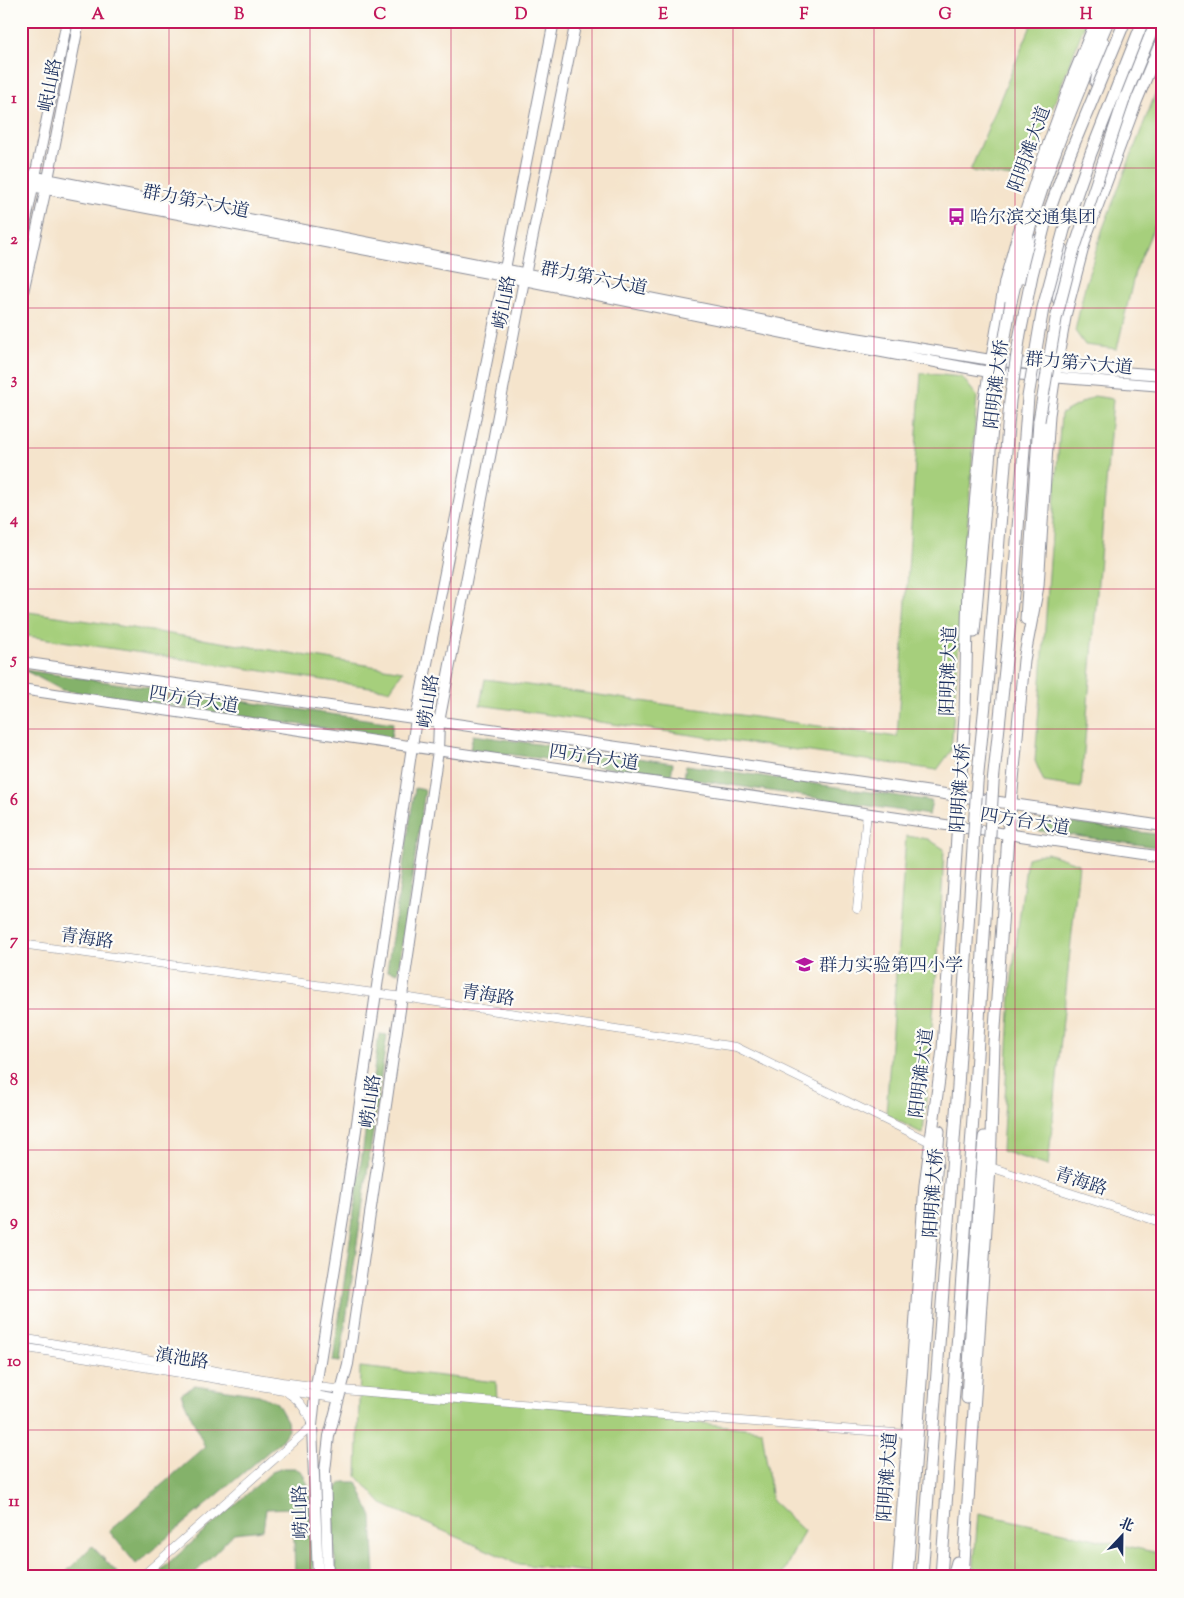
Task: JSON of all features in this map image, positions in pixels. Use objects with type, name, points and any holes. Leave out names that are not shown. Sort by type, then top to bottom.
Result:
[{"type":"highway","name":"阳明滩大道","points":[[898,1577],[910,1379],[924,1205],[930,1142],[943,1049],[956,827],[965,715],[968,580],[990,366],[1006,282],[1025,212],[1073,77],[1096,21]]},
{"type":"highway","points":[[1093,96],[1109,21]]},
{"type":"highway","points":[[965,715],[979,585],[995,395],[1011,302],[1037,200],[1068,115],[1109,21]]},
{"type":"highway","name":"阳明滩大桥","points":[[922,1577],[958,1086],[977,783],[989,665],[1009,411],[1020,334],[1046,220],[1065,165],[1126,21]]},
{"type":"highway","name":"阳明滩大桥","points":[[941,1577],[975,1089],[993,783],[1013,594],[1025,424],[1032,368],[1043,308],[1064,230],[1143,21]]},
{"type":"highway","points":[[1056,318],[1080,230],[1125,97],[1156,21]]},
{"type":"highway","points":[[1024,660],[1038,586],[1049,415],[1066,312],[1086,236],[1136,102],[1163,37]]},
{"type":"highway","points":[[1112,100],[1144,52]]},
{"type":"highway","points":[[1011,302],[1046,220]]},
{"type":"highway","points":[[962,1577],[990,1167],[994,1050],[1008,835],[1024,660],[1027,585],[1039,421],[1056,318],[1064,230]]},
{"type":"highway","points":[[907,1577],[943,1049]]},
{"type":"highway","points":[[955,1577],[981,1171],[994,1050]]},
{"type":"highway","points":[[908,1554],[911,1577]]},
{"type":"main road","name":"岷山路","points":[[21,245],[68,21]]},
{"type":"main road","name":"岷山路","points":[[21,301],[79,21]]},
{"type":"main road","name":"崂山路","points":[[318,1577],[312,1426],[416,719],[554,21]]},
{"type":"main road","name":"崂山路","points":[[328,1577],[325,1471],[329,1436],[348,1364],[438,751],[439,722],[576,21]]},
{"type":"main road","name":"群力第六大道","points":[[21,174],[35,182]]},
{"type":"main road","name":"群力第六大道","points":[[21,184],[35,182],[46,184],[990,366],[1163,386]]},
{"type":"main road","name":"群力第六大道","points":[[1055,373],[1163,375]]},
{"type":"main road","name":"四方台大道","points":[[21,662],[1163,826]]},
{"type":"main road","name":"四方台大道","points":[[21,689],[1163,857]]},
{"type":"street","points":[[857,908],[867,814]]},
{"type":"street","name":"青海路","points":[[21,944],[376,993],[736,1047],[930,1142]]},
{"type":"street","name":"青海路","points":[[990,1167],[1163,1222]]},
{"type":"street","name":"滇池路","points":[[21,1338],[340,1394],[908,1434]]},
{"type":"street","name":"滇池路","points":[[21,1347],[284,1390],[316,1391]]},
{"type":"street","points":[[141,1577],[312,1426],[304,1408],[294,1396],[284,1390]]},
{"type":"green space","points":[[1033,21],[1086,21],[1025,179],[970,171]]},
{"type":"green space","points":[[1163,74],[1163,206],[1135,272],[1117,349],[1085,345],[1075,331],[1085,286],[1103,228]]},
{"type":"green space","points":[[921,373],[962,377],[977,396],[951,751],[937,770],[480,705],[485,679],[897,737]]},
{"type":"green space","points":[[1094,396],[1113,399],[1081,788],[1044,782],[1035,761],[1061,414]]},
{"type":"green space","points":[[21,611],[403,671],[390,690],[21,635]]},
{"type":"green space","points":[[24,670],[393,723],[391,738],[62,690]]},
{"type":"green space","points":[[473,735],[673,763],[671,776],[470,749]]},
{"type":"green space","points":[[686,765],[932,801],[929,815],[684,778]]},
{"type":"green space","points":[[415,788],[425,790],[398,973],[387,970]]},
{"type":"green space","points":[[1041,819],[1163,835],[1163,848],[1039,831]]},
{"type":"green space","points":[[906,836],[928,839],[944,849],[940,931],[923,1134],[886,1114]]},
{"type":"green space","points":[[1047,853],[1079,864],[1048,1166],[1002,1151],[1012,977],[1027,858]]},
{"type":"green space","points":[[379,1034],[387,1035],[340,1362],[333,1361]]},
{"type":"green space","points":[[360,1367],[496,1382],[497,1400],[762,1430],[772,1501],[804,1531],[782,1575],[785,1577],[616,1577],[519,1564],[382,1504],[357,1476]]},
{"type":"green space","points":[[195,1385],[259,1395],[277,1403],[287,1421],[288,1430],[281,1441],[136,1564],[109,1531],[205,1447],[181,1394]]},
{"type":"green space","points":[[283,1468],[295,1468],[302,1472],[309,1487],[314,1577],[295,1577],[293,1508],[266,1509],[263,1530],[234,1533],[191,1577],[153,1577],[272,1472]]},
{"type":"green space","points":[[343,1482],[357,1482],[372,1517],[375,1577],[336,1577],[332,1492]]},
{"type":"green space","points":[[978,1513],[1163,1554],[1163,1577],[973,1577]]},
{"type":"green space","points":[[92,1546],[121,1577],[61,1577]]},
{"type":"place","name":"哈尔滨交通集团","points":[[956,217]]},
{"type":"place","name":"群力实验第四小学","points":[[805,965]]}]
